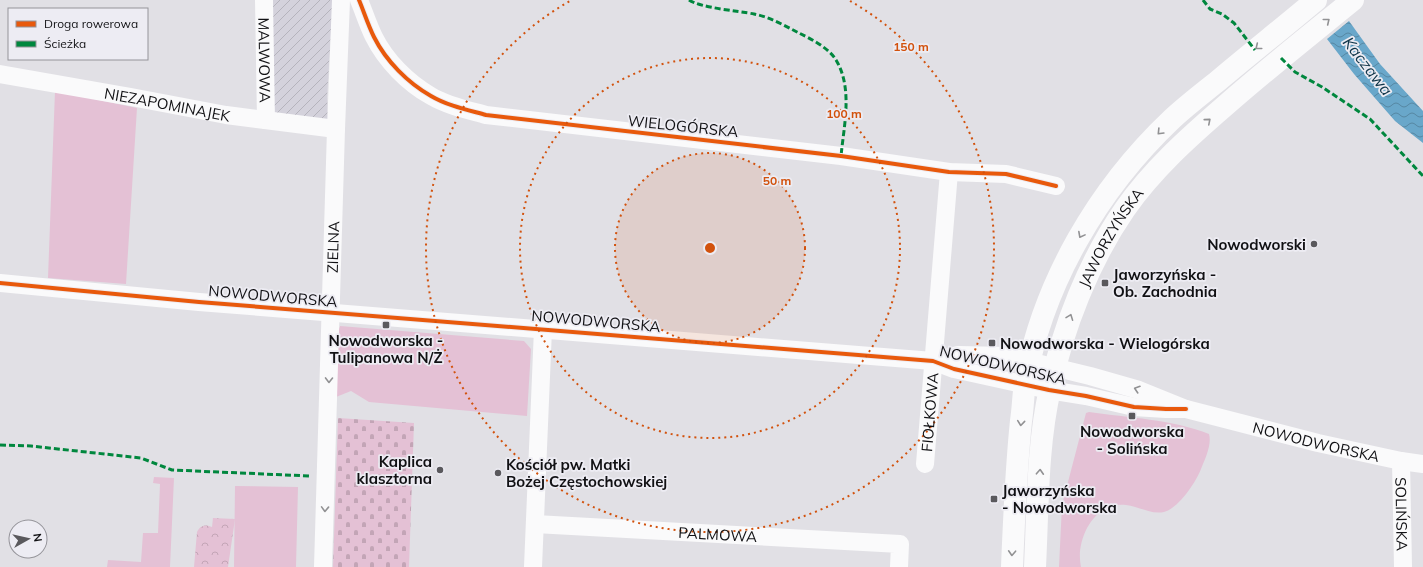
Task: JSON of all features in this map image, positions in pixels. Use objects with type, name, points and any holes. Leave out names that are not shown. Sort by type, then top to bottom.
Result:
[{"type":"main road","name":"JAWORZYŃSKA","points":[[1012,567],[1017,463],[1025,384],[1043,317],[1061,273],[1082,231],[1110,188],[1141,151],[1171,120],[1316,0]]},
{"type":"main road","name":"JAWORZYŃSKA","points":[[1035,567],[1042,445],[1049,390],[1064,333],[1078,297],[1100,251],[1125,209],[1156,170],[1190,136],[1353,0]]},
{"type":"street","name":"MALWOWA","points":[[264,0],[266,120]]},
{"type":"street","name":"ZIELNA","points":[[323,567],[341,0]]},
{"type":"street","name":"WIELOGÓRSKA","points":[[359,0],[374,37],[389,60],[412,83],[431,97],[457,108],[486,115],[841,156],[949,172],[1006,174],[1056,186]]},
{"type":"street","name":"NIEZAPOMINAJEK","points":[[0,74],[226,115],[336,129]]},
{"type":"street","name":"FIOŁKOWA","points":[[924,464],[949,172]]},
{"type":"street","name":"NOWODWORSKA","points":[[0,283],[330,313],[933,361],[954,369],[1134,407],[1186,409]]},
{"type":"street","points":[[533,567],[543,329]]},
{"type":"street","name":"NOWODWORSKA","points":[[933,361],[958,355],[1008,356],[1095,377],[1139,390],[1186,409],[1318,443],[1401,461],[1423,464]]},
{"type":"street","name":"SOLIŃSKA","points":[[1401,461],[1403,567]]},
{"type":"street","name":"PALMOWA","points":[[535,524],[900,544],[899,567]]},
{"type":"shaded area","points":[[269,0],[333,0],[327,97],[328,122],[272,115]]},
{"type":"green space","points":[[55,91],[137,108],[126,284],[48,278]]},
{"type":"green space","points":[[340,326],[524,341],[531,349],[527,416],[369,402],[351,391],[336,397],[335,341]]},
{"type":"green space","points":[[1089,412],[1180,425],[1209,434],[1210,443],[1195,481],[1181,500],[1170,510],[1159,513],[1126,505],[1115,505],[1105,509],[1089,524],[1084,534],[1080,556],[1081,567],[1059,567],[1062,505],[1086,413]]},
{"type":"green space","points":[[338,418],[414,423],[409,567],[333,567]]},
{"type":"green space","points":[[154,477],[174,478],[170,567],[107,567],[108,560],[141,562],[143,533],[158,533],[160,484],[153,483]]},
{"type":"green space","points":[[235,486],[298,487],[296,567],[234,567]]},
{"type":"green space","points":[[213,518],[235,519],[228,567],[194,567],[197,532],[203,526],[212,527]]},
{"type":"water","name":"Kaczawa","points":[[1349,21],[1380,64],[1423,111],[1423,143],[1395,121],[1354,74],[1327,39]]},
{"type":"marked path","points":[[689,0],[711,7],[766,17],[809,38],[833,56],[841,71],[846,95],[841,156]]},
{"type":"marked path","points":[[1203,0],[1210,9],[1222,14],[1234,23],[1255,50]]},
{"type":"marked path","points":[[1281,58],[1295,72],[1322,87],[1370,119],[1423,176]]},
{"type":"marked path","points":[[0,445],[31,446],[141,458],[172,470],[310,476]]},
{"type":"cycle path","points":[[359,0],[374,37],[385,55],[398,71],[414,85],[431,96],[451,105],[486,115],[841,156],[949,172],[1006,174],[1056,186]]},
{"type":"cycle path","points":[[0,283],[199,302],[933,361],[954,369],[1134,407],[1186,409]]},
{"type":"place","name":"Nowodworski","points":[[1314,244]]},
{"type":"place","name":"Jaworzyńska - Ob. Zachodnia","points":[[1105,283]]},
{"type":"place","name":"Nowodworska - Tulipanowa N/Ż","points":[[386,325]]},
{"type":"place","name":"Nowodworska - Wielogórska","points":[[992,343]]},
{"type":"place","name":"Nowodworska - Solińska","points":[[1132,416]]},
{"type":"place","name":"Kaplica klasztorna","points":[[440,470]]},
{"type":"place","name":"Kościół pw. Matki Bożej Częstochowskiej","points":[[498,473]]},
{"type":"place","name":"Jaworzyńska - Nowodworska","points":[[994,499]]}]
